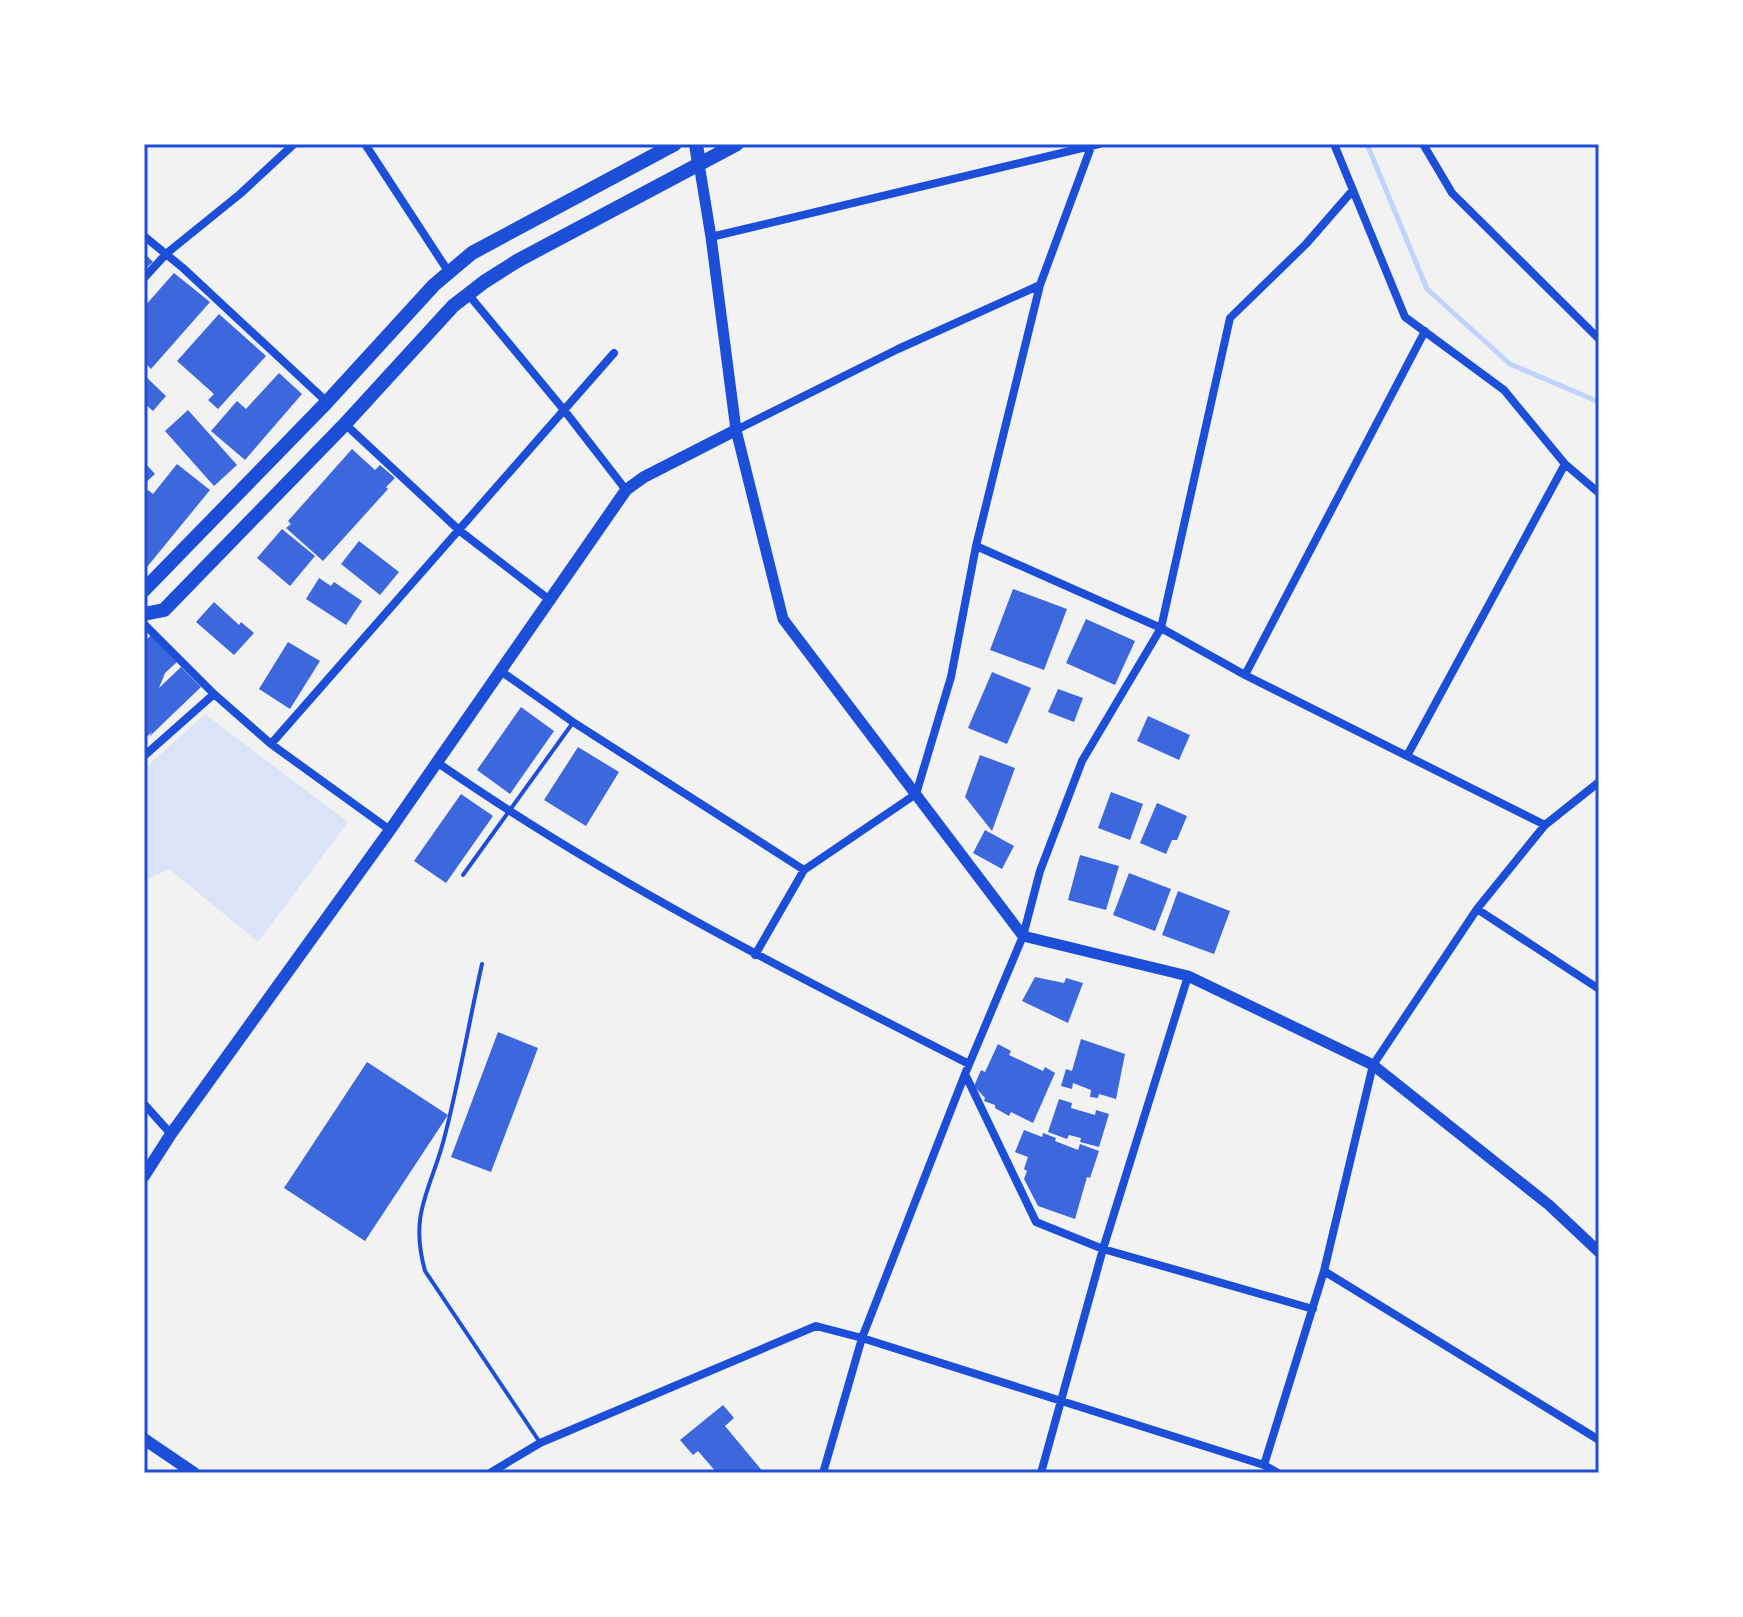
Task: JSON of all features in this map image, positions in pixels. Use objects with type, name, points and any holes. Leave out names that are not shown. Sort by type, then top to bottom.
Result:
[{"type":"main road","points":[[144,590],[327,402],[448,271],[472,253],[675,144]]},
{"type":"main road","points":[[696,144],[699,164]]},
{"type":"main road","points":[[144,614],[164,610],[345,424],[453,306],[468,294],[517,261],[737,144]]},
{"type":"main road","points":[[144,1176],[502,672],[626,490],[644,477],[736,430]]},
{"type":"main road","points":[[147,1447],[194,1473]]},
{"type":"street","points":[[144,278],[167,253],[240,194],[294,144]]},
{"type":"street","points":[[365,144],[448,271]]},
{"type":"street","points":[[1334,144],[1405,317],[1504,390],[1565,464],[1599,493]]},
{"type":"street","points":[[1423,144],[1452,193],[1599,338]]},
{"type":"street","points":[[711,237],[1095,146]]},
{"type":"street","points":[[755,955],[804,870],[916,794],[951,677],[976,546],[1040,285],[1095,146]]},
{"type":"street","points":[[699,164],[736,430],[783,619],[1023,936],[1188,976],[1373,1065],[1549,1205],[1599,1252]]},
{"type":"street","points":[[823,1473],[862,1338],[969,1064],[1023,936],[1040,871],[1082,761],[1161,628],[1230,318],[1306,244],[1353,190]]},
{"type":"street","points":[[144,236],[167,253],[327,402]]},
{"type":"street","points":[[736,430],[898,349],[1040,285]]},
{"type":"street","points":[[468,294],[626,490]]},
{"type":"street","points":[[1245,675],[1425,331]]},
{"type":"street","points":[[271,744],[614,353]]},
{"type":"street","points":[[345,424],[460,531],[551,601]]},
{"type":"street","points":[[1408,754],[1565,464]]},
{"type":"street","points":[[976,546],[1161,628],[1245,675],[1545,825]]},
{"type":"street","points":[[144,624],[214,694],[271,744],[390,830]]},
{"type":"street","points":[[502,672],[573,722],[804,870]]},
{"type":"street","points":[[144,756],[214,694]]},
{"type":"street","points":[[438,763],[508,812],[755,955],[969,1064]]},
{"type":"street","points":[[1264,1465],[1324,1271],[1373,1065],[1477,909],[1545,825],[1599,782]]},
{"type":"street","points":[[1477,909],[1599,989]]},
{"type":"street","points":[[1041,1473],[1103,1249],[1188,976]]},
{"type":"street","points":[[965,1074],[1036,1222],[1103,1249],[1313,1309]]},
{"type":"street","points":[[144,1104],[171,1134]]},
{"type":"street","points":[[1324,1271],[1599,1440]]},
{"type":"street","points":[[490,1473],[540,1443],[816,1326],[1264,1465],[1278,1473]]},
{"type":"lane","points":[[463,875],[573,722]]},
{"type":"lane","points":[[482,964],[444,1141],[420,1209],[420,1252],[425,1271],[540,1443]]},
{"type":"shaded area","points":[[205,714],[348,822],[258,942],[169,869],[144,881],[144,769]]},
{"type":"building","points":[[144,253],[153,262],[144,270]]},
{"type":"building","points":[[174,273],[210,302],[151,369],[144,362],[144,307]]},
{"type":"building","points":[[219,314],[266,356],[218,409],[208,400],[214,394],[177,361]]},
{"type":"building","points":[[279,373],[302,394],[245,460],[211,431],[237,401],[246,409]]},
{"type":"building","points":[[144,375],[166,396],[153,411],[144,403]]},
{"type":"building","points":[[188,410],[237,465],[214,486],[165,431]]},
{"type":"building","points":[[352,449],[375,470],[380,465],[395,478],[323,561],[286,528],[291,524],[288,521]]},
{"type":"building","points":[[144,462],[155,474],[144,484]]},
{"type":"building","points":[[177,464],[210,490],[147,567],[144,564],[144,495],[148,490],[153,494]]},
{"type":"building","points":[[282,529],[315,556],[290,586],[257,558]]},
{"type":"building","points":[[359,541],[399,572],[380,595],[341,564]]},
{"type":"building","points":[[319,578],[331,586],[334,582],[362,601],[346,625],[306,599]]},
{"type":"building","points":[[1013,589],[1067,609],[1044,670],[990,650]]},
{"type":"building","points":[[214,602],[239,625],[241,622],[254,633],[234,655],[196,622]]},
{"type":"building","points":[[1086,619],[1135,641],[1115,685],[1066,663]]},
{"type":"building","points":[[151,635],[177,662],[165,673],[159,688],[181,667],[201,687],[144,739],[144,642]]},
{"type":"building","points":[[288,642],[320,661],[290,709],[259,689]]},
{"type":"building","points":[[992,672],[1031,688],[1007,744],[968,728]]},
{"type":"building","points":[[1058,689],[1083,698],[1074,722],[1048,712]]},
{"type":"building","points":[[521,707],[554,731],[510,794],[477,770]]},
{"type":"building","points":[[1148,716],[1190,735],[1179,760],[1137,741]]},
{"type":"building","points":[[578,747],[619,772],[586,826],[544,800]]},
{"type":"building","points":[[980,755],[1015,768],[992,831],[965,797]]},
{"type":"building","points":[[1111,792],[1143,804],[1130,840],[1098,828]]},
{"type":"building","points":[[461,794],[493,816],[446,883],[414,861]]},
{"type":"building","points":[[1157,803],[1187,816],[1177,840],[1172,840],[1166,854],[1140,843]]},
{"type":"building","points":[[985,830],[1014,846],[1002,869],[973,853]]},
{"type":"building","points":[[1080,855],[1119,866],[1106,910],[1068,900]]},
{"type":"building","points":[[1129,873],[1171,889],[1155,931],[1113,915]]},
{"type":"building","points":[[1178,891],[1230,911],[1214,954],[1162,935]]},
{"type":"building","points":[[1035,977],[1064,983],[1066,978],[1083,983],[1068,1023],[1022,1001]]},
{"type":"building","points":[[498,1032],[538,1048],[491,1172],[451,1157]]},
{"type":"building","points":[[1081,1039],[1125,1054],[1116,1099],[1099,1094],[1098,1098],[1090,1097],[1091,1090],[1073,1083],[1072,1089],[1061,1086],[1066,1069],[1072,1071]]},
{"type":"building","points":[[998,1044],[1011,1051],[1009,1055],[1043,1071],[1045,1067],[1055,1073],[1033,1123],[995,1108],[995,1105],[984,1101],[985,1098],[974,1086],[981,1070],[985,1072]]},
{"type":"building","points":[[367,1062],[448,1115],[365,1241],[284,1188]]},
{"type":"building","points":[[1059,1099],[1072,1103],[1071,1108],[1095,1115],[1096,1110],[1109,1114],[1099,1147],[1080,1142],[1081,1138],[1069,1135],[1067,1139],[1048,1132]]},
{"type":"building","points":[[1024,1130],[1042,1137],[1043,1133],[1078,1150],[1080,1144],[1099,1151],[1090,1178],[1087,1177],[1075,1219],[1038,1206],[1024,1179],[1028,1157],[1015,1152]]},
{"type":"building","points":[[723,1405],[734,1418],[725,1426],[764,1473],[717,1473],[698,1451],[693,1455],[680,1440]]},
{"type":"waterway","points":[[1367,144],[1427,289],[1510,364],[1599,402]]}]
